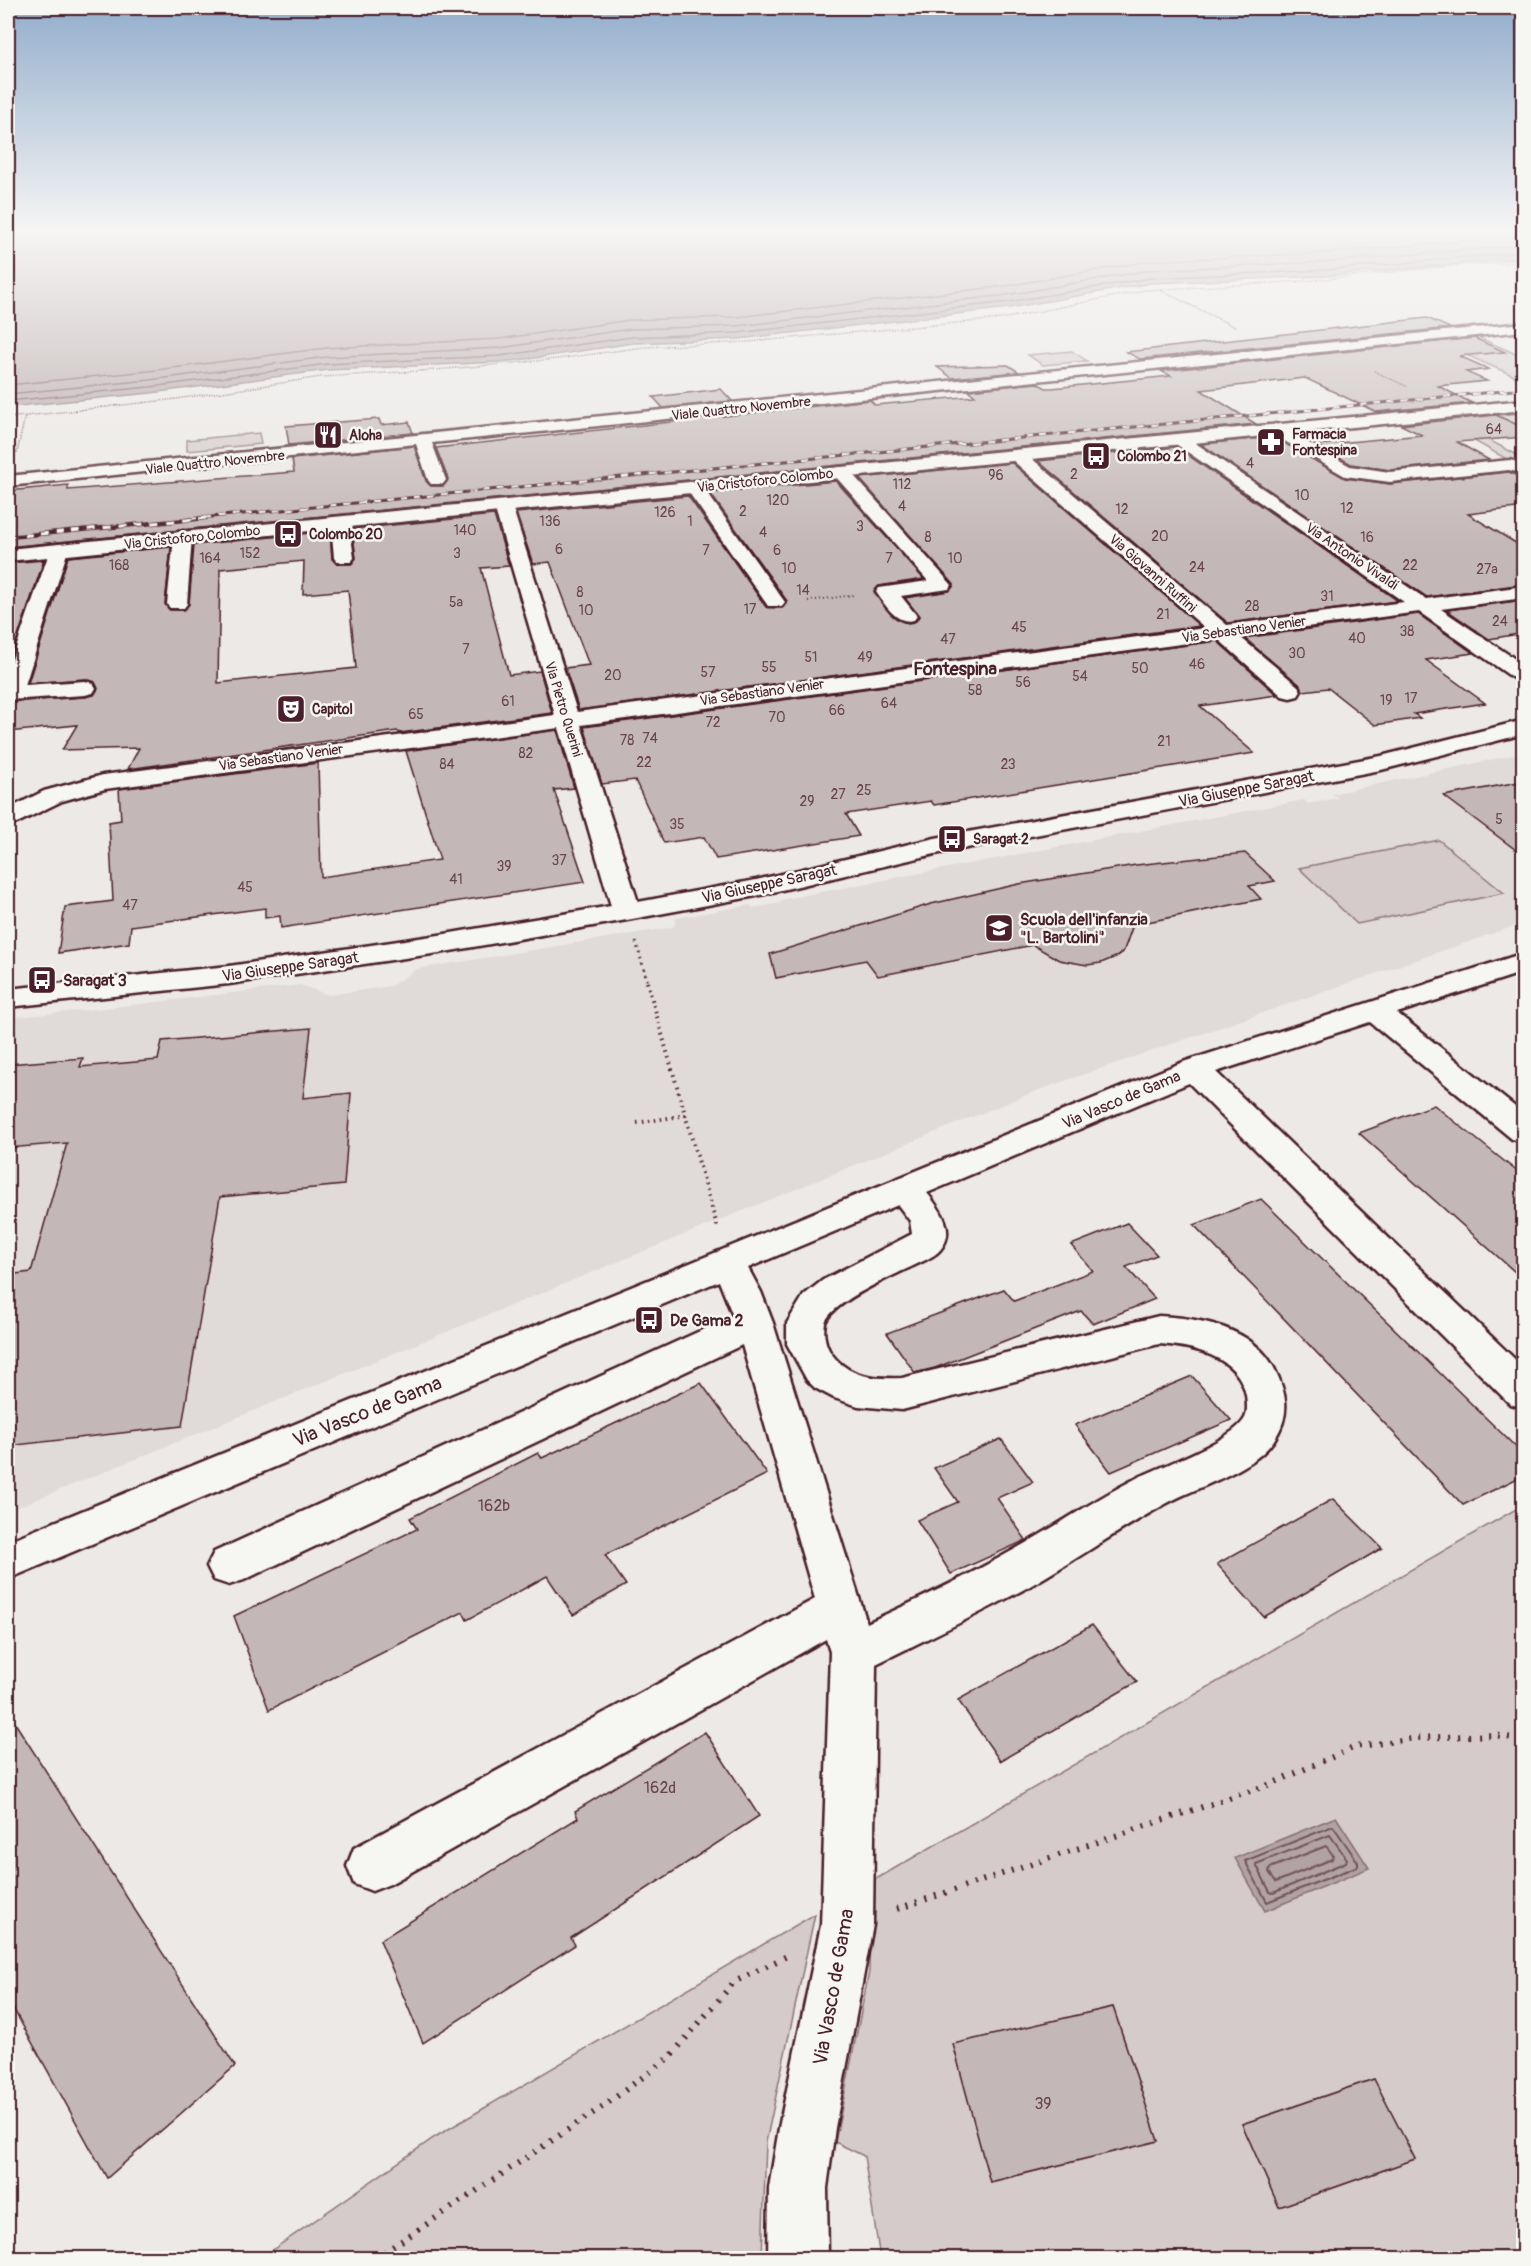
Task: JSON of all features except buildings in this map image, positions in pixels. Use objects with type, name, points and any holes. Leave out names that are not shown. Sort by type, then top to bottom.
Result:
[{"type":"street","name":"Viale Quattro Novembre","points":[[8,481],[1429,337]]},
{"type":"street","name":"Via Cristoforo Colombo","points":[[8,555],[1524,405]]},
{"type":"street","points":[[1275,429],[1345,471],[1390,477],[1510,465],[1524,470]]},
{"type":"street","name":"Via Antonio Vivaldi","points":[[1179,439],[1524,675]]},
{"type":"street","points":[[423,440],[437,480]]},
{"type":"street","name":"Via Giovanni Ruffini","points":[[1017,455],[1290,691]]},
{"type":"street","points":[[841,472],[942,585],[886,592]]},
{"type":"street","points":[[1435,473],[1461,488]]},
{"type":"street","points":[[694,487],[775,602]]},
{"type":"street","name":"Via Pietro Querini","points":[[503,506],[630,922]]},
{"type":"street","points":[[340,522],[344,558]]},
{"type":"street","points":[[177,604],[183,537]]},
{"type":"street","points":[[58,550],[9,693],[85,688]]},
{"type":"street","points":[[886,592],[907,616]]},
{"type":"street","name":"Via Sebastiano Venier","points":[[8,818],[53,796],[103,782],[566,718],[1524,592]]},
{"type":"street","name":"Via Giuseppe Saragat","points":[[8,998],[229,975],[439,944],[630,922],[756,888],[935,846],[1381,763],[1524,727]]},
{"type":"street","name":"Via Vasco de Gama","points":[[8,1560],[722,1242],[904,1189],[1194,1069],[1522,964]]},
{"type":"street","points":[[1374,1010],[1524,1131]]},
{"type":"street","points":[[1194,1069],[1524,1393]]},
{"type":"street","points":[[853,1652],[997,1582],[1150,1492],[1243,1445],[1260,1430],[1267,1410],[1264,1389],[1253,1368],[1227,1346],[1211,1337],[1185,1330],[1159,1330],[902,1394],[881,1395],[861,1392],[842,1385],[826,1375],[813,1360],[807,1344],[805,1328],[811,1310],[824,1296],[927,1242],[931,1236],[931,1229],[926,1216],[904,1189]]},
{"type":"street","name":"Via Vasco de Gama","points":[[722,1242],[754,1323],[853,1652],[848,1925],[809,2116],[798,2188],[798,2259]]},
{"type":"street","points":[[229,1566],[754,1323]]},
{"type":"street","points":[[372,1866],[840,1608]]},
{"type":"path","points":[[8,418],[176,399],[321,377],[557,359],[644,347],[805,337]]},
{"type":"path","points":[[16,457],[25,416]]},
{"type":"path","points":[[799,602],[886,592]]},
{"type":"path","points":[[630,922],[722,1242]]},
{"type":"path","points":[[637,1123],[686,1115]]},
{"type":"path","points":[[376,2259],[605,2105],[670,2057],[734,1982],[848,1925],[1271,1784],[1355,1747],[1415,1738],[1496,1735],[1524,1740]]},
{"type":"shaded area","points":[[1477,337],[1523,357],[1523,378],[1519,378],[1434,341]]},
{"type":"shaded area","points":[[1072,351],[1087,361],[1043,365],[1028,355]]},
{"type":"shaded area","points":[[1523,413],[1523,428],[1483,437],[1523,458],[1523,465],[1510,461],[1439,421]]},
{"type":"shaded area","points":[[259,433],[261,444],[187,451],[187,440]]},
{"type":"shaded area","points":[[1523,753],[1523,923],[1041,1089],[8,1511],[8,1018],[300,985],[328,995],[391,986],[417,969],[674,927],[676,918],[751,905],[753,908],[781,903],[780,900],[1304,800],[1308,804],[1324,801],[1338,798],[1332,794]]},
{"type":"shaded area","points":[[1439,840],[1504,893],[1357,924],[1299,868]]},
{"type":"shaded area","points":[[1523,1505],[1523,2258],[880,2258],[864,2156],[835,2142],[869,1972],[871,1882]],"holes":[[[1113,2007],[1158,2141],[990,2182],[954,2044]],[[1374,2079],[1415,2159],[1279,2207],[1242,2124]]]},
{"type":"shaded area","points":[[815,1914],[766,2142],[762,2258],[261,2258],[435,2137]]},
{"type":"water","points":[[8,337],[758,337],[633,343],[500,362],[328,370],[151,393],[8,407]]},
{"type":"water","points":[[1336,1817],[1369,1868],[1265,1911],[1235,1858]]},
{"type":"railway","points":[[190,519],[1524,389]]},
{"type":"railway","points":[[8,537],[206,518]]},
{"type":"place","name":"Aloha","points":[[328,435]]},
{"type":"place","name":"Farmacia Fontespina","points":[[1271,442]]},
{"type":"place","name":"Colombo 21","points":[[1096,456]]},
{"type":"place","name":"Colombo 20","points":[[288,534]]},
{"type":"place","name":"Capitol","points":[[291,709]]},
{"type":"place","name":"Saragat 2","points":[[952,839]]},
{"type":"place","name":"Scuola dell'infanzia \"L. Bartolini\"","points":[[999,928]]},
{"type":"place","name":"Saragat 3","points":[[42,980]]},
{"type":"place","name":"De Gama 2","points":[[649,1320]]},
{"type":"district","name":"Fontespina","points":[[955,669]]}]
